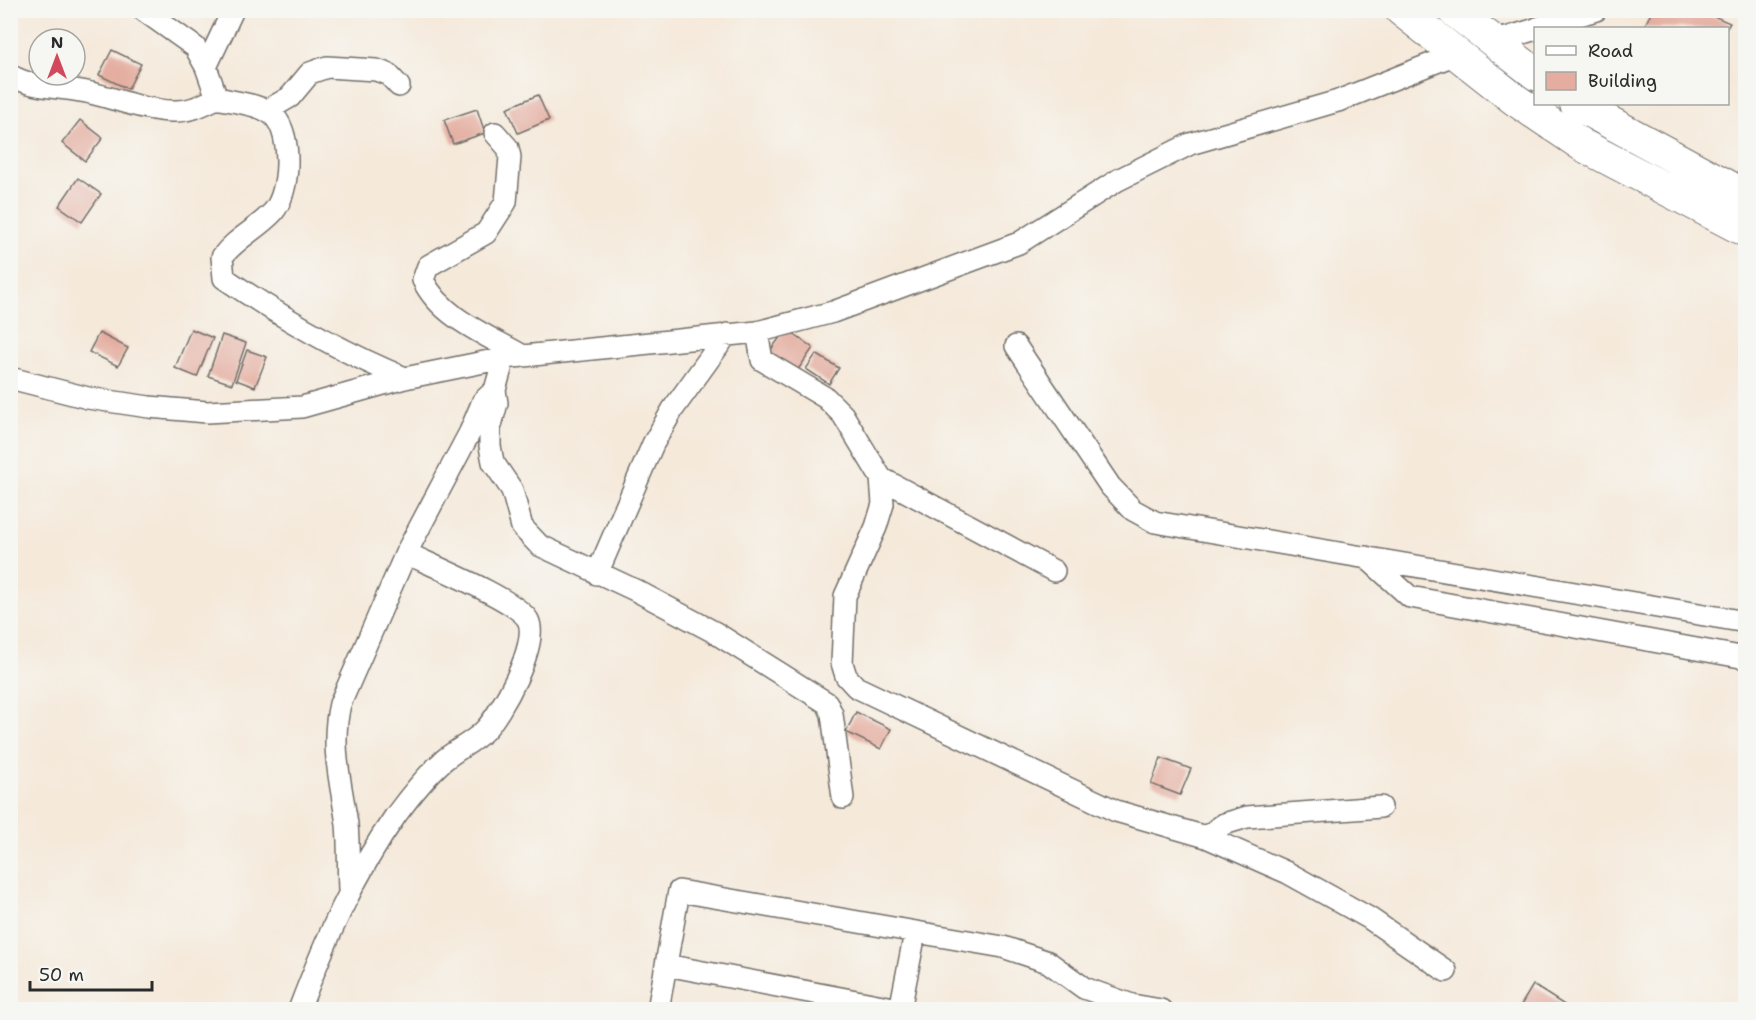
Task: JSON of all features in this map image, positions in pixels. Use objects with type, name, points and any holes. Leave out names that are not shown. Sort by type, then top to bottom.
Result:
[{"type":"highway","points":[[1401,10],[1514,99],[1582,145],[1746,231]]},
{"type":"highway","points":[[1466,14],[1493,42],[1534,73]]},
{"type":"highway","points":[[1578,105],[1746,196]]},
{"type":"street","points":[[143,10],[195,47],[206,67],[217,98]]},
{"type":"street","points":[[206,67],[233,10]]},
{"type":"street","points":[[1542,27],[1596,10]]},
{"type":"street","points":[[1493,42],[1534,30]]},
{"type":"street","points":[[10,378],[88,398],[149,407],[207,412],[302,407],[405,378],[513,357],[757,332],[833,312],[1019,243],[1118,180],[1190,144],[1338,101],[1456,54]]},
{"type":"street","points":[[266,111],[290,97],[310,73],[327,67],[376,70],[388,74],[399,86]]},
{"type":"street","points":[[10,75],[22,82],[39,86],[70,88],[172,111],[193,110],[217,98],[266,111],[273,116],[283,134],[287,159],[283,192],[275,210],[250,233],[236,239],[222,257],[224,278],[300,326],[361,360],[405,378]]},
{"type":"street","points":[[495,133],[508,148],[510,157],[506,202],[486,233],[428,266],[423,280],[442,304],[459,319],[513,357]]},
{"type":"street","points":[[757,332],[762,360],[826,398],[843,415],[881,478],[883,504],[845,596],[842,663],[846,676],[856,687],[1116,811],[1206,837],[1298,878],[1369,918],[1446,971]]},
{"type":"street","points":[[597,574],[653,444],[673,409],[727,334]]},
{"type":"street","points":[[1016,346],[1110,486],[1144,518],[1163,524],[1746,622]]},
{"type":"street","points":[[349,890],[346,824],[336,760],[336,723],[340,704],[406,553],[483,401],[495,390],[513,357]]},
{"type":"street","points":[[495,390],[498,404],[490,429],[490,446],[494,462],[512,490],[522,527],[539,545],[597,574],[638,591],[714,632],[827,703],[832,714],[843,798]]},
{"type":"street","points":[[881,478],[1054,571]]},
{"type":"street","points":[[299,1010],[349,890],[396,815],[438,765],[484,731],[496,717],[531,640],[532,631],[528,620],[511,604],[406,553]]},
{"type":"street","points":[[1365,558],[1410,597],[1746,658]]},
{"type":"street","points":[[1206,837],[1224,824],[1247,817],[1381,807]]},
{"type":"street","points":[[658,1010],[679,891],[1003,947],[1048,962],[1084,988],[1132,1005],[1161,1010]]},
{"type":"street","points":[[666,965],[901,1009],[915,933]]},
{"type":"building","points":[[1652,10],[1700,10],[1730,23],[1728,27],[1644,27]]},
{"type":"building","points":[[112,50],[141,64],[128,89],[99,75]]},
{"type":"building","points":[[538,95],[549,120],[518,133],[507,108]]},
{"type":"building","points":[[477,109],[485,133],[453,144],[444,120]]},
{"type":"building","points":[[80,120],[103,138],[85,161],[62,143]]},
{"type":"building","points":[[78,178],[101,194],[82,222],[59,206]]},
{"type":"building","points":[[191,329],[213,338],[197,377],[175,368]]},
{"type":"building","points":[[786,329],[813,348],[795,374],[767,355]]},
{"type":"building","points":[[99,333],[128,348],[118,366],[89,352]]},
{"type":"building","points":[[222,335],[246,343],[232,384],[208,376]]},
{"type":"building","points":[[247,350],[267,357],[255,387],[236,380]]},
{"type":"building","points":[[816,354],[839,368],[829,384],[806,369]]},
{"type":"building","points":[[856,712],[891,729],[881,749],[846,732]]},
{"type":"building","points":[[1161,758],[1191,769],[1180,795],[1151,784]]},
{"type":"building","points":[[1533,985],[1566,1006],[1564,1010],[1518,1010]]}]
